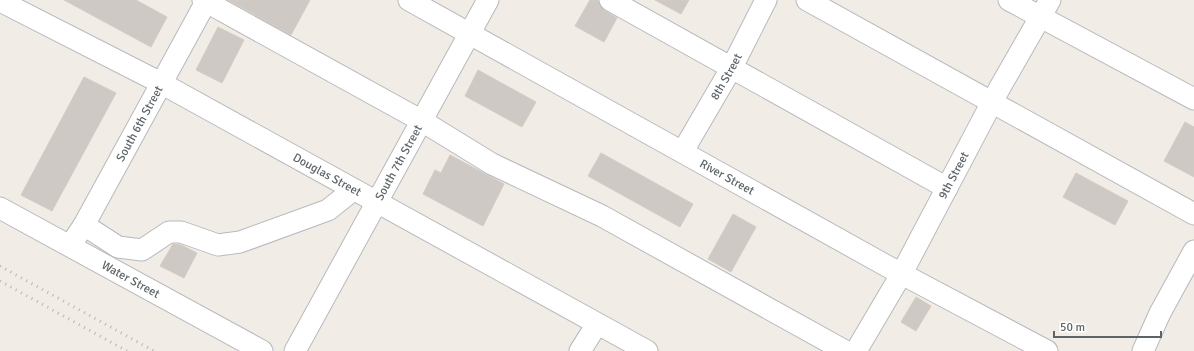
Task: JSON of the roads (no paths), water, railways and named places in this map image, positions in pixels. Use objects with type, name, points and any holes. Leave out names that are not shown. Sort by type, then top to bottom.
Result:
[{"type":"street","name":"River Street","points":[[409,0],[902,273],[1047,351]]},
{"type":"street","name":"South 7th Street","points":[[295,351],[488,0]]},
{"type":"street","points":[[610,0],[947,188]]},
{"type":"street","name":"8th Street","points":[[683,151],[732,67],[766,0]]},
{"type":"street","points":[[807,0],[1194,214]]},
{"type":"street","points":[[1009,0],[1045,9],[1194,99]]},
{"type":"street","points":[[205,1],[422,121],[492,164],[602,216],[845,351]]},
{"type":"street","name":"South 6th Street","points":[[70,245],[84,225],[205,1]]},
{"type":"street","name":"Douglas Street","points":[[2,2],[160,83],[647,351]]},
{"type":"street","name":"9th Street","points":[[856,351],[902,273],[992,102],[1045,9]]},
{"type":"street","points":[[84,225],[118,247],[142,250],[169,232],[181,232],[218,245],[240,242],[328,210],[353,190]]},
{"type":"street","name":"Water Street","points":[[0,208],[262,351]]},
{"type":"street","points":[[1143,351],[1160,312],[1194,251]]},
{"type":"street","points":[[580,351],[598,324]]},
{"type":"railway","points":[[0,266],[154,351]]},
{"type":"railway","points":[[0,281],[127,351]]}]
